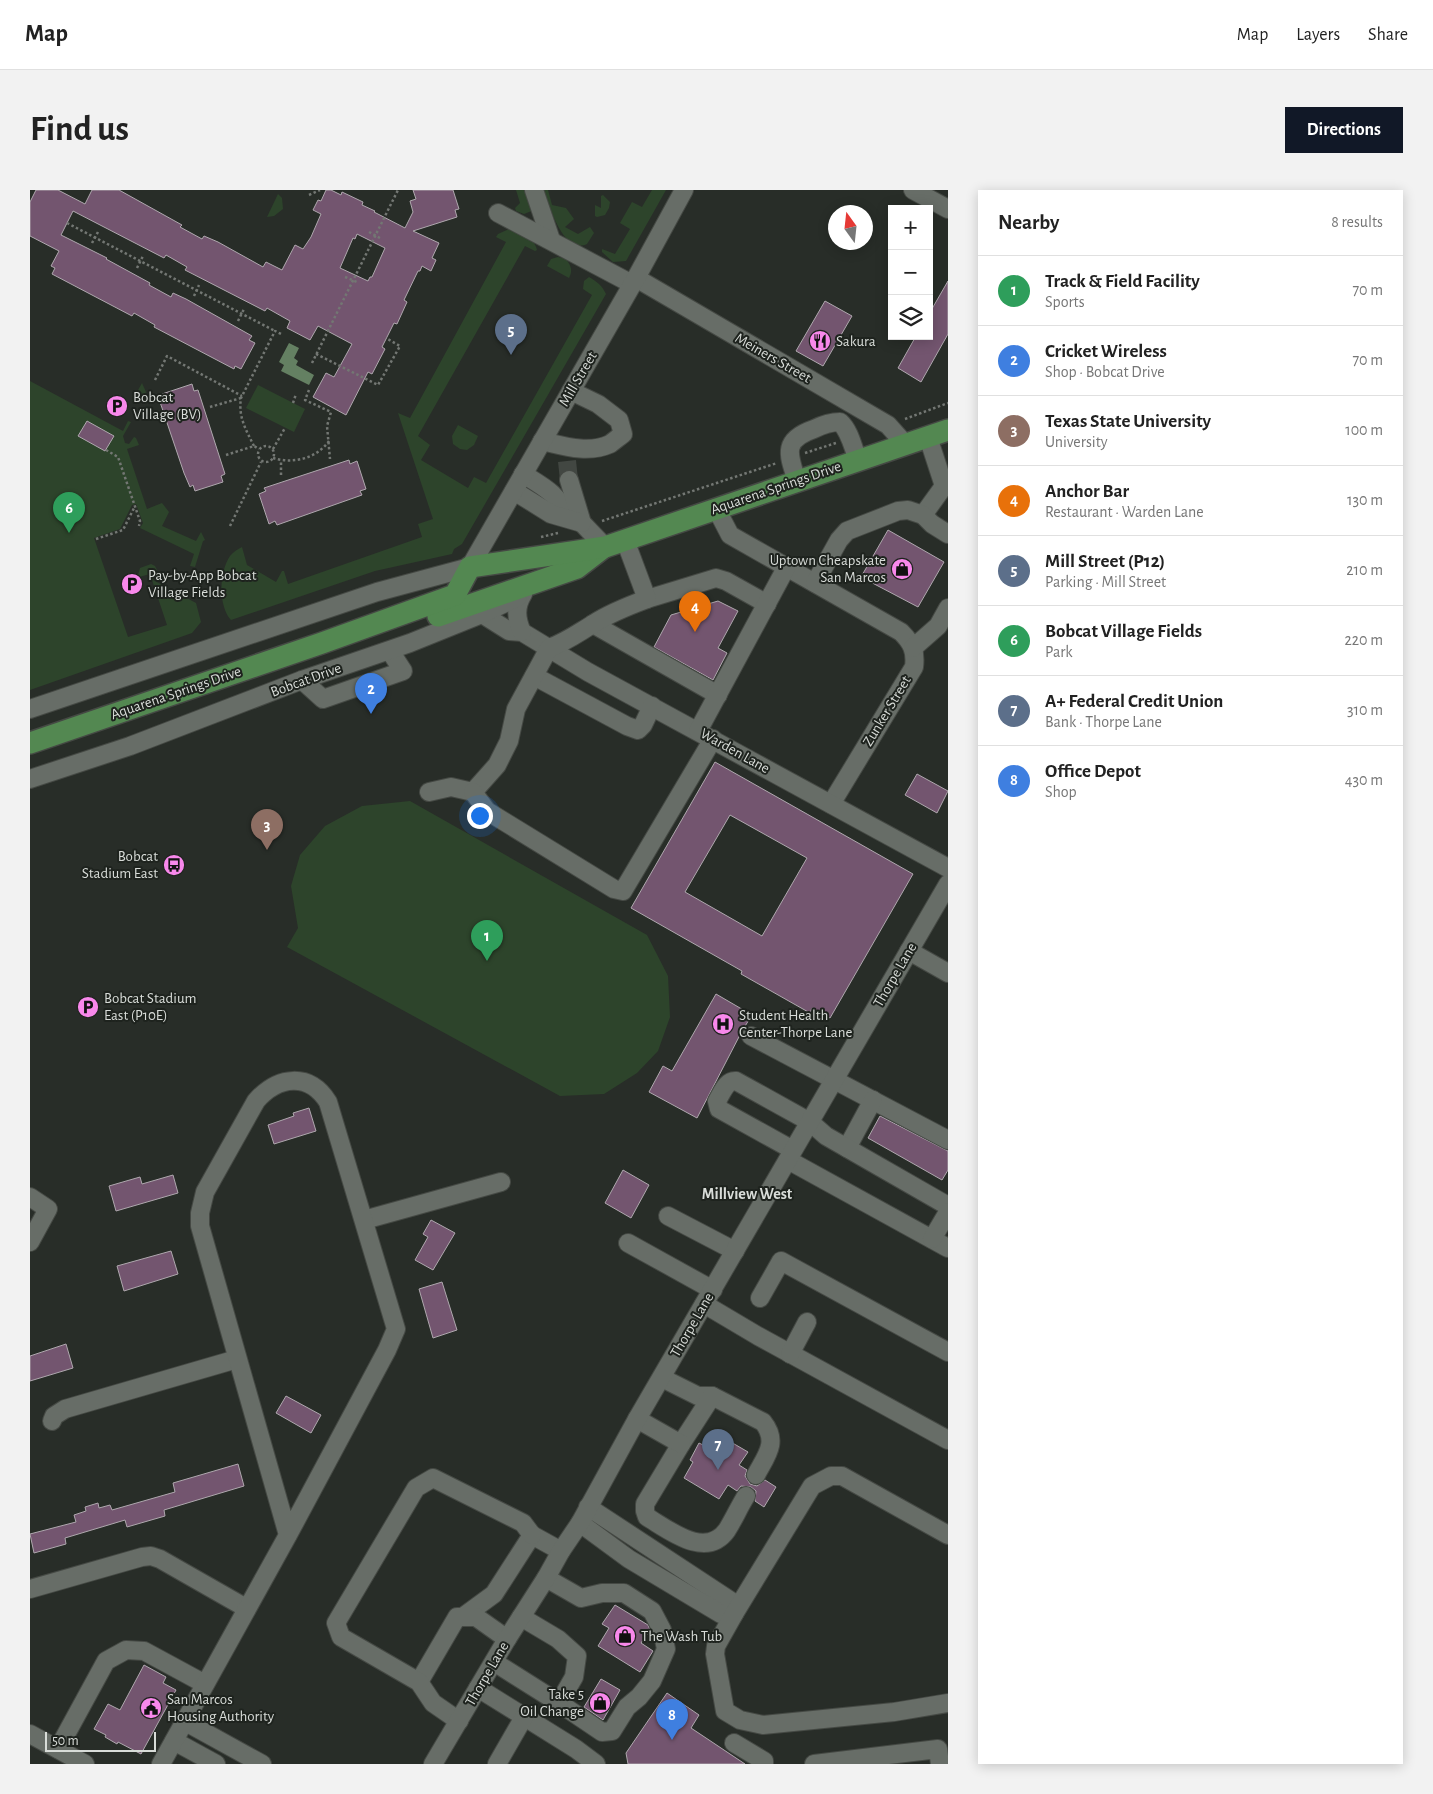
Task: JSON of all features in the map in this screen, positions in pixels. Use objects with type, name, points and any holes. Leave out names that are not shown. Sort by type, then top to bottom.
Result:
[{"type":"main road","name":"Aquarena Springs Drive","points":[[30,743],[455,596],[470,567],[605,546],[948,430]]},
{"type":"main road","name":"Aquarena Springs Drive","points":[[322,643],[382,635],[577,568],[605,546]]},
{"type":"street","points":[[534,190],[551,240]]},
{"type":"street","name":"Mill Street","points":[[470,567],[684,190]]},
{"type":"street","points":[[913,190],[948,210]]},
{"type":"street","name":"Meiners Street","points":[[498,213],[634,281],[847,401],[888,425],[905,444]]},
{"type":"street","points":[[542,441],[566,454],[577,449],[595,448],[610,444],[622,434],[620,420],[598,404],[571,391]]},
{"type":"street","points":[[840,422],[847,401]]},
{"type":"street","points":[[840,422],[847,430],[858,460]]},
{"type":"street","points":[[797,481],[790,458],[791,443],[799,435],[824,425],[840,422]]},
{"type":"street","points":[[923,515],[946,486],[928,437]]},
{"type":"street","points":[[523,474],[552,492],[578,522],[605,546]]},
{"type":"street","points":[[569,480],[578,522]]},
{"type":"street","points":[[514,491],[551,514],[578,522]]},
{"type":"street","points":[[716,508],[730,535],[901,632],[913,648],[938,626],[948,608]]},
{"type":"street","points":[[815,584],[846,531],[898,511],[908,510],[923,515],[932,524],[948,534]]},
{"type":"street","points":[[625,540],[647,599]]},
{"type":"street","points":[[30,709],[377,592],[470,567]]},
{"type":"street","name":"Bobcat Drive","points":[[30,779],[130,746],[302,680],[390,651],[482,614],[577,568]]},
{"type":"street","points":[[429,792],[451,787],[473,792],[487,811],[614,889],[623,892],[705,735],[718,695],[786,568]]},
{"type":"street","points":[[473,792],[497,765],[509,741],[516,709],[548,648],[567,641],[619,610],[647,599],[716,578],[726,581],[768,604]]},
{"type":"street","points":[[522,632],[516,608],[523,594]]},
{"type":"street","name":"Warden Lane","points":[[482,614],[509,631],[522,632],[652,706],[948,868]]},
{"type":"street","points":[[593,624],[718,695]]},
{"type":"street","name":"Zunker Street","points":[[831,804],[914,667],[915,656],[913,648]]},
{"type":"street","points":[[302,680],[323,699],[403,671],[390,651]]},
{"type":"street","points":[[534,676],[627,726],[638,730],[643,725],[652,706]]},
{"type":"street","name":"Thorpe Lane","points":[[433,1764],[507,1639],[580,1523],[637,1419],[948,884]]},
{"type":"street","points":[[909,951],[948,973]]},
{"type":"street","points":[[752,1036],[948,1140]]},
{"type":"street","points":[[948,1206],[826,1136],[810,1122],[736,1081],[732,1080],[728,1083],[717,1101],[719,1108],[791,1155],[948,1248]]},
{"type":"street","points":[[161,1764],[288,1535],[387,1350],[396,1329],[328,1102],[315,1087],[298,1081],[285,1081],[264,1092],[256,1101],[206,1192],[200,1214],[200,1226],[288,1535]]},
{"type":"street","points":[[847,1148],[873,1100]]},
{"type":"street","points":[[364,1220],[500,1182]]},
{"type":"street","points":[[30,1197],[48,1208],[30,1242]]},
{"type":"street","points":[[932,1239],[948,1212]]},
{"type":"street","points":[[668,1216],[735,1251]]},
{"type":"street","points":[[628,1243],[790,1354],[948,1440]]},
{"type":"street","points":[[760,1298],[781,1261],[948,1352]]},
{"type":"street","points":[[790,1354],[807,1322]]},
{"type":"street","points":[[52,1421],[54,1416],[65,1409],[238,1359]]},
{"type":"street","points":[[662,1378],[698,1396],[712,1396],[763,1422],[768,1429],[772,1445],[756,1475]]},
{"type":"street","points":[[712,1396],[680,1444],[645,1504],[647,1517],[683,1539],[704,1544],[719,1538],[726,1531],[746,1496]]},
{"type":"street","points":[[637,1419],[680,1444]]},
{"type":"street","points":[[948,1535],[852,1480],[842,1476],[831,1476],[812,1486],[734,1614],[720,1639],[715,1654],[725,1711],[740,1720],[763,1725],[894,1712],[948,1703]]},
{"type":"street","points":[[459,1721],[433,1703],[418,1682],[341,1636],[336,1623],[416,1488],[433,1478],[523,1523],[532,1535],[561,1551]]},
{"type":"street","points":[[588,1507],[731,1601],[734,1614]]},
{"type":"street","points":[[580,1523],[651,1573],[721,1614],[734,1614]]},
{"type":"street","points":[[464,1616],[494,1594],[532,1535]]},
{"type":"street","points":[[30,1589],[151,1556],[160,1559],[246,1608]]},
{"type":"street","points":[[494,1662],[559,1702],[602,1732],[612,1731],[627,1707],[652,1681],[666,1649],[662,1630],[652,1611],[624,1593],[602,1593],[581,1598],[546,1578]]},
{"type":"street","points":[[418,1682],[456,1617],[476,1616],[507,1639]]},
{"type":"street","points":[[521,1617],[558,1639],[576,1656],[574,1677],[559,1702]]},
{"type":"street","points":[[58,1750],[106,1661],[126,1650],[144,1651],[205,1684]]},
{"type":"street","points":[[478,1688],[576,1749],[596,1764]]},
{"type":"street","points":[[497,1764],[524,1717]]},
{"type":"street","points":[[184,1721],[262,1764]]},
{"type":"street","points":[[30,1734],[85,1764]]},
{"type":"street","points":[[174,1741],[216,1764]]},
{"type":"street","points":[[734,1743],[764,1761],[764,1764]]},
{"type":"street","points":[[814,1764],[887,1760],[938,1749],[940,1764]]},
{"type":"path","points":[[309,195],[320,190]]},
{"type":"path","points":[[312,363],[355,281],[375,235],[398,190]]},
{"type":"path","points":[[67,223],[281,334]]},
{"type":"path","points":[[92,242],[98,232]]},
{"type":"path","points":[[369,232],[380,238]]},
{"type":"path","points":[[136,268],[143,256]]},
{"type":"path","points":[[345,276],[355,281]]},
{"type":"path","points":[[194,296],[199,285]]},
{"type":"path","points":[[238,321],[244,309]]},
{"type":"path","points":[[259,449],[254,446],[245,431],[239,408],[242,397],[275,331]]},
{"type":"path","points":[[316,354],[378,385],[400,346],[386,338]]},
{"type":"path","points":[[155,380],[167,356],[242,397]]},
{"type":"path","points":[[309,390],[304,400],[331,412],[327,426],[330,459]]},
{"type":"path","points":[[294,403],[296,394]]},
{"type":"path","points":[[210,407],[242,397]]},
{"type":"path","points":[[888,425],[948,403]]},
{"type":"path","points":[[259,449],[258,457],[262,462],[267,463],[273,458],[273,450],[286,428]]},
{"type":"path","points":[[538,538],[578,522],[850,438]]},
{"type":"path","points":[[273,458],[291,462],[310,456],[323,448],[329,441]]},
{"type":"path","points":[[226,455],[254,446]]},
{"type":"path","points":[[259,449],[267,446],[273,450]]},
{"type":"path","points":[[106,450],[118,457],[140,521],[139,526]]},
{"type":"path","points":[[281,475],[282,460]]},
{"type":"path","points":[[230,526],[262,462]]},
{"type":"path","points":[[96,539],[123,530],[135,506]]},
{"type":"shaded area","points":[[516,190],[528,190],[534,210],[524,214],[516,211],[515,208],[520,203]]},
{"type":"shaded area","points":[[544,190],[548,190],[552,205],[566,208],[574,219],[565,227],[578,234],[590,227],[594,233],[587,244],[578,245],[564,236],[553,217]]},
{"type":"shaded area","points":[[652,190],[666,190],[626,261],[613,262],[602,252],[602,249],[615,254],[630,229],[620,223],[632,202],[642,207]]},
{"type":"shaded area","points":[[278,194],[282,198],[283,209],[274,216],[267,217]]},
{"type":"shaded area","points":[[603,195],[610,202],[609,208],[605,215],[597,217],[595,216],[595,205],[601,208],[601,196]]},
{"type":"shaded area","points":[[509,229],[530,239],[537,250],[535,251],[525,246],[418,436],[430,445],[421,460],[468,488],[474,477],[486,483],[592,295],[583,289],[584,281],[589,277],[603,288],[606,294],[462,544],[454,549],[452,554],[375,571],[231,620],[222,598],[222,580],[226,563],[230,556],[242,547],[247,565],[276,582],[282,571],[284,571],[288,584],[422,537],[418,524],[433,519],[398,413],[410,418],[506,242],[496,237],[498,234]]},
{"type":"shaded area","points":[[558,257],[566,259],[569,264],[571,270],[569,278],[547,266],[551,259]]},
{"type":"shaded area","points":[[289,343],[299,348],[294,358],[298,361],[296,365],[314,375],[309,385],[281,371],[284,365],[279,362]]},
{"type":"shaded area","points":[[30,381],[123,431],[128,421],[131,422],[123,436],[125,443],[129,444],[134,437],[139,445],[127,449],[147,509],[162,503],[169,512],[162,526],[196,541],[201,532],[205,540],[203,541],[195,567],[190,566],[194,554],[140,528],[143,523],[136,504],[132,505],[120,529],[94,538],[128,637],[167,625],[150,574],[139,577],[138,575],[140,568],[151,564],[157,570],[153,580],[196,603],[201,622],[192,633],[30,690]]},
{"type":"shaded area","points":[[142,383],[146,392],[142,399],[136,403],[132,401]]},
{"type":"shaded area","points":[[258,385],[305,409],[294,432],[246,408]]},
{"type":"shaded area","points":[[458,425],[478,436],[474,445],[467,450],[460,449],[453,444],[452,436]]},
{"type":"shaded area","points":[[410,801],[647,935],[668,976],[670,1017],[658,1051],[637,1073],[604,1094],[560,1096],[287,947],[298,928],[291,886],[300,855],[325,826],[362,806]]},
{"type":"building","points":[[36,190],[58,190],[85,204],[92,190],[119,190],[182,225],[180,227],[202,239],[204,236],[218,242],[263,267],[266,262],[282,270],[295,245],[303,249],[311,237],[321,214],[313,210],[318,200],[321,201],[326,190],[331,190],[341,195],[342,192],[363,202],[362,205],[405,228],[413,212],[410,201],[416,199],[413,190],[453,190],[459,209],[455,210],[457,217],[413,231],[439,243],[432,258],[436,260],[431,271],[422,266],[420,271],[418,271],[404,300],[407,302],[397,324],[394,323],[382,347],[385,349],[372,374],[368,372],[346,415],[313,397],[326,373],[334,377],[352,344],[318,326],[310,340],[287,328],[290,321],[267,308],[265,311],[185,270],[187,267],[166,255],[164,258],[73,211],[61,235],[107,258],[171,297],[173,293],[186,299],[252,336],[249,340],[255,343],[241,369],[235,366],[234,369],[154,327],[155,325],[134,313],[132,316],[52,274],[55,268],[51,266],[59,251],[30,236],[30,202]],"holes":[[[357,234],[385,248],[372,277],[368,281],[340,268],[353,238],[355,239]]]},
{"type":"building","points":[[948,281],[948,334],[921,382],[898,368],[914,340],[933,340],[933,307]]},
{"type":"building","name":"Sakura","points":[[825,301],[852,316],[823,366],[796,351]]},
{"type":"building","points":[[192,384],[194,391],[198,390],[225,474],[221,476],[223,482],[195,491],[193,485],[190,487],[184,473],[160,402],[164,400],[162,394]]},
{"type":"building","points":[[87,421],[114,436],[105,451],[78,436]]},
{"type":"building","points":[[349,460],[350,464],[357,461],[366,489],[360,491],[362,495],[277,525],[275,521],[269,524],[259,494],[266,491],[264,488]]},
{"type":"building","name":"Uptown Cheapskate San Marcos","points":[[888,530],[944,562],[918,607],[861,577]]},
{"type":"building","points":[[718,601],[738,611],[718,648],[727,653],[713,680],[654,647],[671,615]]},
{"type":"building","points":[[715,762],[913,874],[830,1018],[812,1008],[810,1013],[741,974],[742,971],[631,908]],"holes":[[[730,815],[807,858],[762,936],[685,892]]]},
{"type":"building","points":[[917,774],[948,791],[937,813],[905,795]]},
{"type":"building","points":[[716,994],[752,1015],[697,1118],[649,1092],[663,1066],[672,1071]]},
{"type":"building","points":[[309,1108],[316,1131],[274,1144],[268,1125],[294,1116],[293,1113]]},
{"type":"building","points":[[880,1116],[948,1151],[948,1170],[942,1180],[868,1138]]},
{"type":"building","points":[[623,1170],[649,1185],[631,1218],[605,1203]]},
{"type":"building","points":[[173,1175],[178,1193],[116,1211],[109,1186],[140,1177],[142,1184]]},
{"type":"building","points":[[431,1220],[455,1233],[433,1270],[415,1260],[428,1237],[423,1234]]},
{"type":"building","points":[[171,1251],[178,1274],[124,1291],[117,1266]]},
{"type":"building","points":[[442,1282],[457,1330],[433,1338],[419,1289]]},
{"type":"building","points":[[66,1344],[73,1368],[30,1381],[30,1356]]},
{"type":"building","points":[[286,1396],[321,1415],[311,1433],[276,1413]]},
{"type":"building","points":[[712,1431],[748,1452],[739,1465],[747,1470],[745,1476],[750,1484],[757,1486],[765,1480],[776,1487],[764,1507],[755,1501],[756,1491],[751,1487],[741,1486],[737,1491],[728,1485],[719,1499],[684,1478],[693,1462],[690,1460],[699,1443],[703,1445]]},
{"type":"building","points":[[238,1464],[244,1486],[164,1510],[165,1516],[127,1527],[125,1520],[65,1538],[66,1544],[34,1553],[30,1534],[76,1522],[74,1515],[86,1511],[85,1507],[98,1503],[99,1508],[110,1505],[112,1510],[175,1492],[173,1483]]},
{"type":"building","name":"The Wash Tub","points":[[615,1605],[648,1625],[650,1630],[641,1643],[653,1651],[640,1672],[598,1646],[609,1628],[602,1624]]},
{"type":"building","name":"San Marcos Housing Authority","points":[[144,1665],[166,1677],[163,1683],[176,1690],[141,1754],[118,1742],[117,1744],[105,1737],[106,1735],[94,1729],[108,1704],[120,1710]]},
{"type":"building","name":"Take 5 Oil Change","points":[[601,1679],[620,1690],[603,1720],[584,1707]]},
{"type":"building","points":[[667,1693],[699,1715],[691,1728],[745,1764],[628,1764],[626,1753]]},
{"type":"tunnel","points":[[567,461],[569,480]]},
{"type":"place","name":"Sakura","points":[[820,341]]},
{"type":"place","name":"Mill Street (P12)","points":[[511,355]]},
{"type":"place","name":"Bobcat Village (BV)","points":[[117,406]]},
{"type":"place","name":"Bobcat Village Fields","points":[[69,533]]},
{"type":"place","name":"Uptown Cheapskate San Marcos","points":[[902,569]]},
{"type":"place","name":"Pay-by-App Bobcat Village Fields","points":[[132,584]]},
{"type":"place","name":"Anchor Bar","points":[[695,632]]},
{"type":"place","name":"Cricket Wireless","points":[[371,714]]},
{"type":"place","name":"Texas State University","points":[[267,850]]},
{"type":"place","name":"Bobcat Stadium East","points":[[174,865]]},
{"type":"place","name":"Track & Field Facility","points":[[487,961]]},
{"type":"place","name":"Bobcat Stadium East (P10E)","points":[[88,1007]]},
{"type":"place","name":"Student Health Center-Thorpe Lane","points":[[723,1024]]},
{"type":"place","name":"A+ Federal Credit Union","points":[[718,1470]]},
{"type":"place","name":"The Wash Tub","points":[[625,1636]]},
{"type":"place","name":"Take 5 Oil Change","points":[[600,1703]]},
{"type":"place","name":"San Marcos Housing Authority","points":[[151,1708]]},
{"type":"place","name":"Office Depot","points":[[672,1740]]},
{"type":"district","name":"Millview West","points":[[747,1194]]}]
